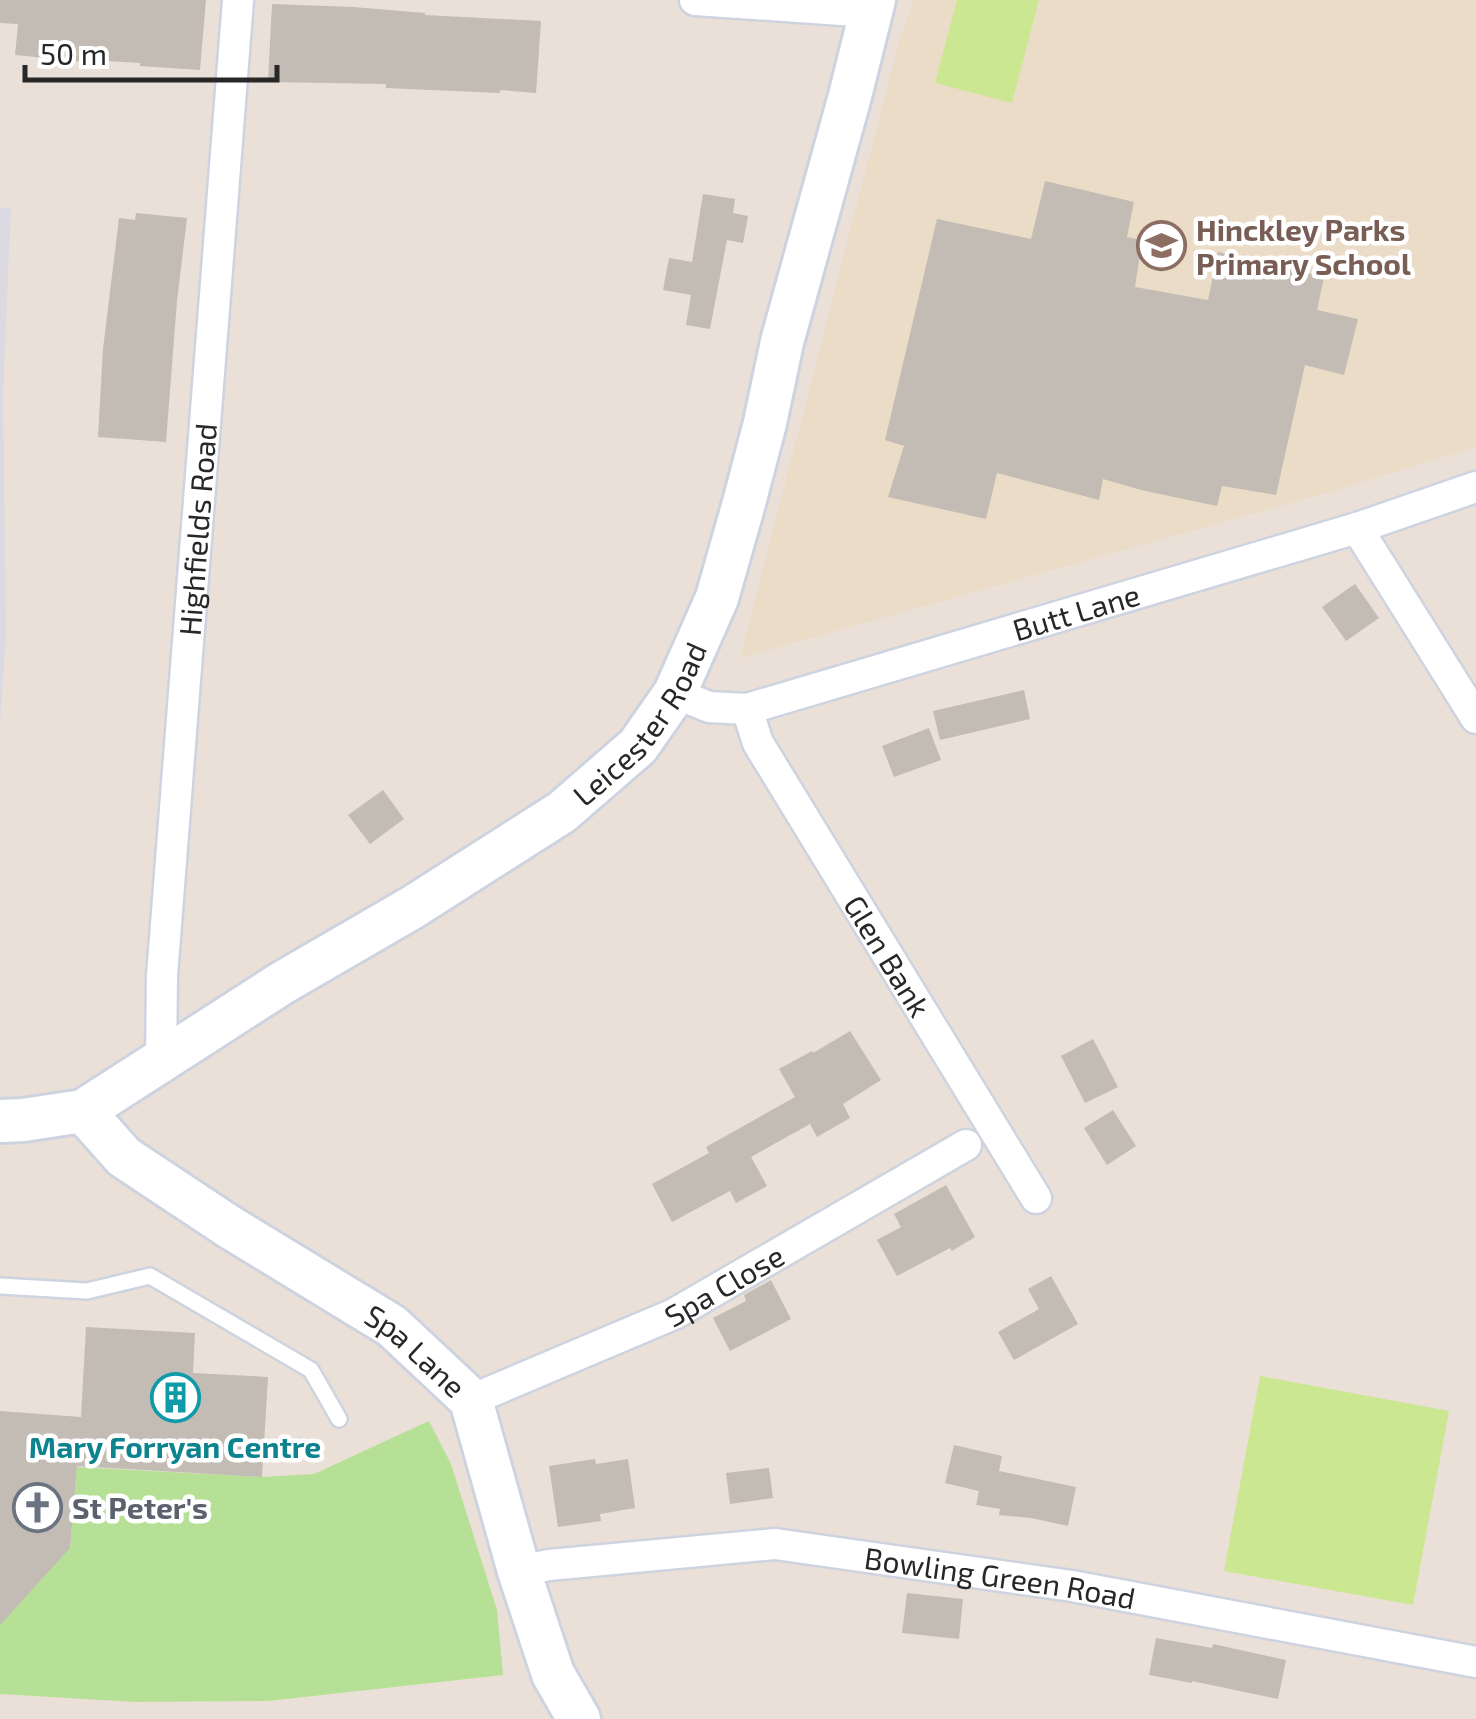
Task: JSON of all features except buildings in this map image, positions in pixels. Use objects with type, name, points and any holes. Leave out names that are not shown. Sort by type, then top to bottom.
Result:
[{"type":"main road","name":"Leicester Road","points":[[0,1120],[83,1111],[282,983],[413,908],[562,812],[638,746],[674,693],[706,624],[724,571],[873,6]]},
{"type":"main road","name":"Spa Lane","points":[[83,1111],[124,1157],[392,1326],[471,1400],[519,1571],[553,1674],[579,1719]]},
{"type":"street","name":"Highfields Road","points":[[161,1060],[162,976],[238,0]]},
{"type":"street","points":[[695,0],[873,6]]},
{"type":"street","name":"Butt Lane","points":[[674,693],[709,707],[747,709],[1357,528],[1476,487]]},
{"type":"street","points":[[1357,528],[1476,718]]},
{"type":"street","name":"Glen Bank","points":[[747,709],[758,743],[1036,1198]]},
{"type":"street","name":"Spa Close","points":[[471,1400],[674,1314],[966,1145]]},
{"type":"street","name":"Bowling Green Road","points":[[519,1571],[775,1544],[1072,1586],[1476,1662]]},
{"type":"lane","points":[[0,1286],[87,1291],[150,1276],[311,1370],[339,1420]]},
{"type":"shaded area","name":"Hinckley Parks Primary School","points":[[914,0],[1476,0],[1476,447],[1330,492],[740,658],[898,44]]},
{"type":"shaded area","points":[[0,208],[11,208],[3,393],[6,632],[0,728]]},
{"type":"green space","points":[[957,0],[1039,0],[1012,103],[935,83]]},
{"type":"green space","points":[[1260,1376],[1449,1411],[1413,1605],[1224,1571]]},
{"type":"green space","points":[[429,1421],[451,1464],[497,1610],[503,1675],[268,1701],[136,1702],[0,1694],[0,1602],[70,1548],[77,1467],[262,1477],[314,1474]]},
{"type":"place","name":"Hinckley Parks Primary School","points":[[1161,246]]},
{"type":"place","name":"Mary Forryan Centre","points":[[175,1397]]},
{"type":"place","name":"St Peter's","points":[[37,1507]]}]
